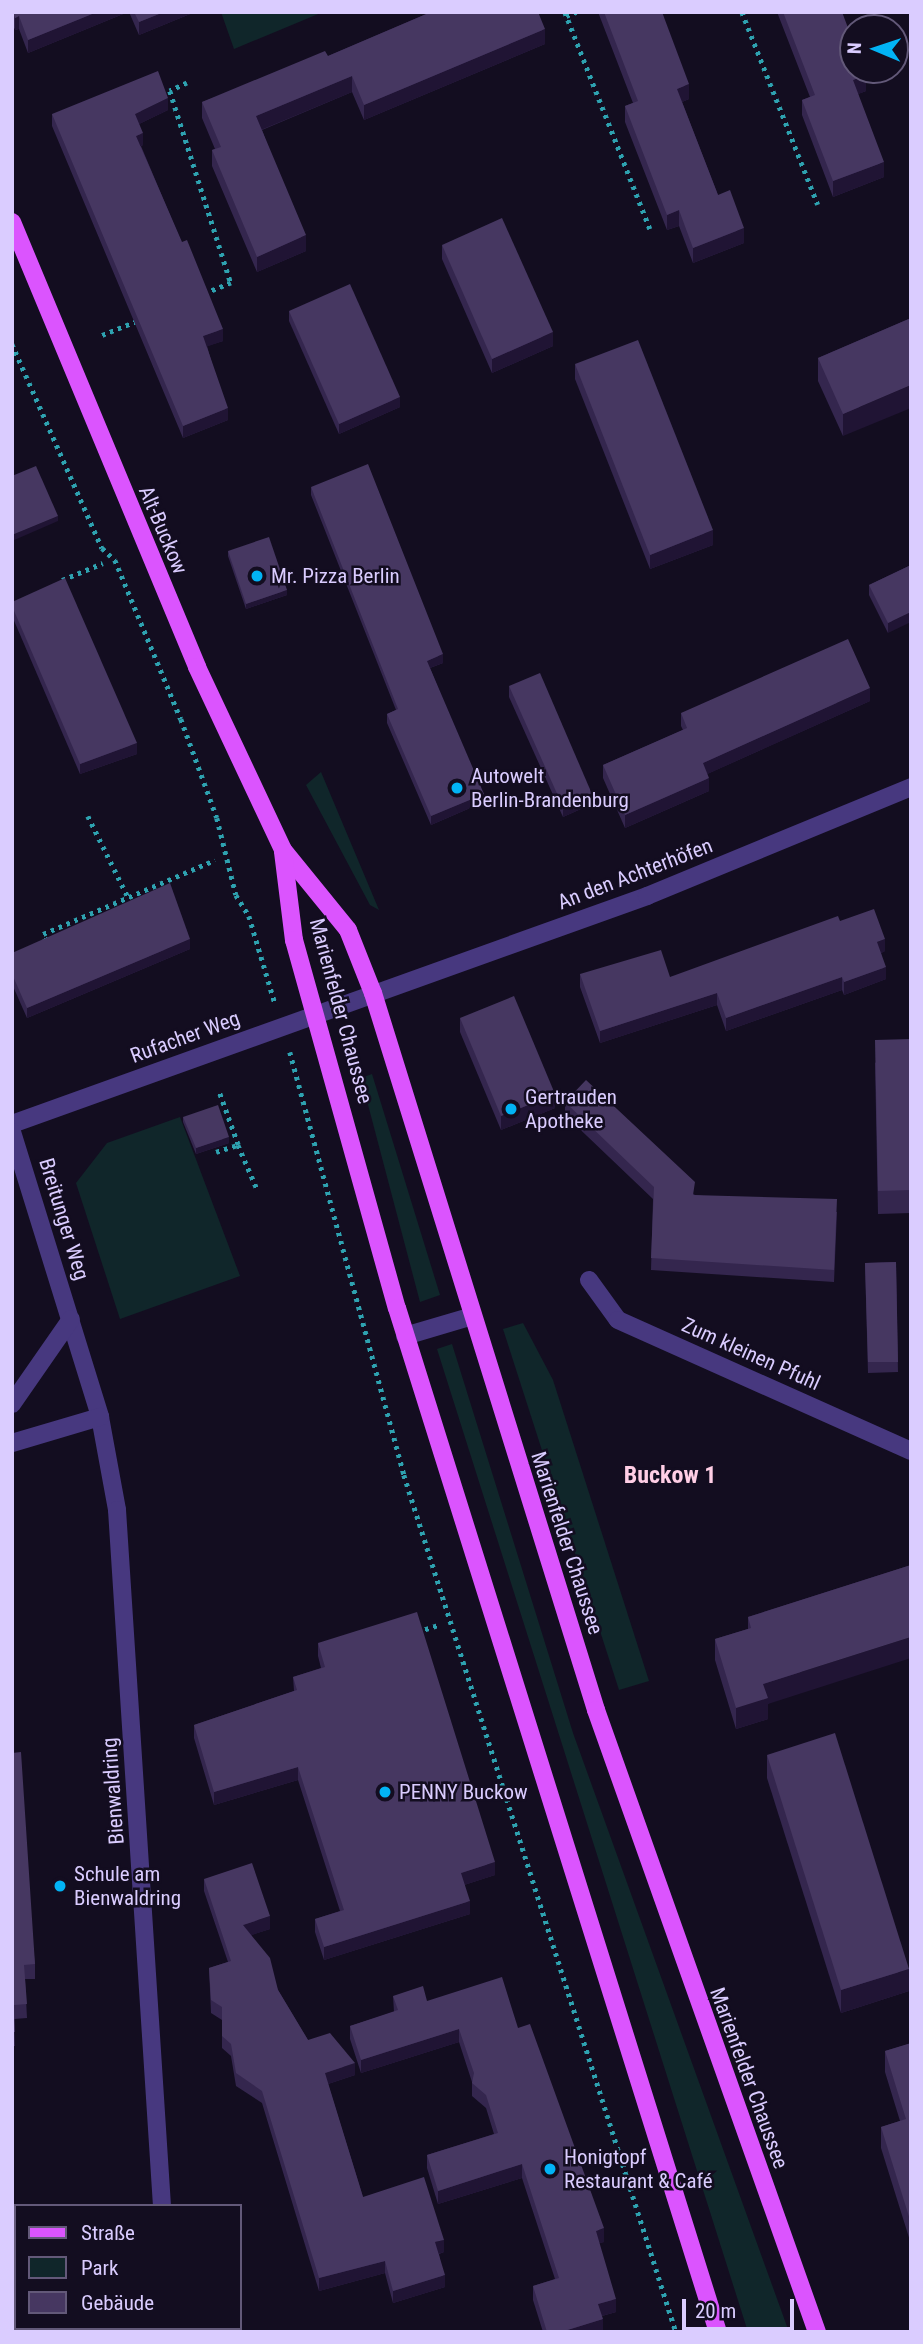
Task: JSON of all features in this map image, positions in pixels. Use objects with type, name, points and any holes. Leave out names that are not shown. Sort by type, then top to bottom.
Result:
[{"type":"main road","name":"Alt-Buckow","points":[[12,222],[197,667],[283,850]]},
{"type":"main road","name":"Marienfelder Chaussee","points":[[283,850],[348,930],[373,993],[654,1882],[817,2332]]},
{"type":"main road","name":"Marienfelder Chaussee","points":[[283,850],[294,940],[405,1336],[718,2332]]},
{"type":"street","name":"An den Achterhöfen","points":[[373,993],[636,900],[911,787]]},
{"type":"street","name":"Rufacher Weg","points":[[12,1124],[373,993]]},
{"type":"street","name":"Breitunger Weg","points":[[12,1132],[100,1417]]},
{"type":"street","name":"Zum kleinen Pfuhl","points":[[589,1280],[618,1320],[911,1451]]},
{"type":"street","points":[[405,1336],[473,1315]]},
{"type":"street","points":[[12,1404],[71,1319]]},
{"type":"street","points":[[12,1443],[100,1417]]},
{"type":"street","name":"Bienwaldring","points":[[100,1417],[117,1510],[162,2204]]},
{"type":"path","points":[[576,12],[566,14],[650,229]]},
{"type":"path","points":[[742,12],[818,205]]},
{"type":"path","points":[[187,83],[170,91],[231,283],[194,298]]},
{"type":"path","points":[[102,335],[145,318]]},
{"type":"path","points":[[12,344],[102,548],[115,560],[181,719],[217,818],[236,895],[249,916],[265,964]]},
{"type":"path","points":[[58,582],[103,563]]},
{"type":"path","points":[[88,816],[128,897]]},
{"type":"path","points":[[48,947],[43,934],[215,860]]},
{"type":"path","points":[[118,902],[123,914]]},
{"type":"path","points":[[218,1089],[258,1191]]},
{"type":"path","points":[[304,1097],[311,1138],[404,1475],[676,2332]]},
{"type":"path","points":[[215,1152],[238,1145]]},
{"type":"path","points":[[406,1636],[438,1625]]},
{"type":"green space","points":[[221,12],[323,12],[234,49]]},
{"type":"green space","points":[[321,772],[379,910],[370,905],[306,785]]},
{"type":"green space","points":[[372,1074],[440,1295],[420,1302],[361,1078]]},
{"type":"green space","points":[[180,1117],[240,1276],[120,1319],[76,1183],[107,1143]]},
{"type":"green space","points":[[523,1323],[553,1380],[649,1681],[619,1690],[503,1329]]},
{"type":"green space","points":[[452,1344],[573,1733],[789,2332],[748,2332],[437,1349]]},
{"type":"building","points":[[13,12],[97,12],[28,40],[19,16],[15,18]]},
{"type":"building","points":[[134,12],[164,12],[139,22]]},
{"type":"building","points":[[431,12],[538,12],[545,29],[364,105],[352,76],[256,116],[306,235],[257,257],[212,150],[221,147],[202,102],[325,51],[328,56]]},
{"type":"building","points":[[604,12],[662,12],[689,84],[677,89],[718,195],[730,190],[744,228],[693,248],[679,210],[667,215],[625,106],[638,101]]},
{"type":"building","points":[[783,12],[842,12],[839,14],[839,84],[855,84],[884,162],[833,181],[802,100],[815,95]]},
{"type":"building","points":[[158,71],[168,98],[135,114],[143,133],[136,136],[182,242],[187,240],[223,329],[203,336],[228,408],[183,426],[52,114]]},
{"type":"building","points":[[502,218],[553,332],[492,359],[442,245]]},
{"type":"building","points":[[350,284],[400,397],[339,424],[289,311]]},
{"type":"building","points":[[911,318],[911,385],[843,414],[818,358]]},
{"type":"building","points":[[638,340],[713,530],[650,555],[575,364]]},
{"type":"building","points":[[368,464],[443,654],[427,661],[484,794],[431,816],[387,714],[398,709],[311,487]]},
{"type":"building","points":[[36,466],[58,516],[12,535],[12,476]]},
{"type":"building","name":"Mr. Pizza Berlin","points":[[269,537],[287,590],[246,604],[228,551]]},
{"type":"building","points":[[911,565],[911,612],[888,623],[869,585]]},
{"type":"building","points":[[65,578],[137,743],[80,764],[12,606],[12,602]]},
{"type":"building","points":[[848,639],[870,688],[703,763],[709,778],[625,815],[603,765],[687,728],[681,713]]},
{"type":"building","points":[[540,673],[592,794],[563,807],[509,686]]},
{"type":"building","points":[[170,883],[190,939],[27,1008],[12,974],[12,953]]},
{"type":"building","points":[[874,909],[885,939],[877,942],[886,967],[844,982],[842,977],[726,1018],[717,993],[600,1031],[580,974],[661,950],[670,977],[838,916],[840,921]]},
{"type":"building","points":[[514,996],[555,1094],[501,1116],[460,1018]]},
{"type":"building","points":[[911,1039],[911,1190],[878,1191],[875,1040]]},
{"type":"building","points":[[586,1080],[695,1182],[693,1195],[837,1199],[834,1270],[651,1258],[654,1187],[565,1102]]},
{"type":"building","points":[[218,1105],[229,1137],[196,1148],[183,1117]]},
{"type":"building","points":[[896,1262],[898,1362],[868,1362],[865,1263]]},
{"type":"building","points":[[911,1565],[911,1637],[763,1684],[768,1698],[736,1708],[715,1639],[751,1628],[748,1617]]},
{"type":"building","name":"PENNY Buckow","points":[[417,1612],[495,1862],[461,1873],[470,1901],[324,1947],[315,1919],[344,1910],[298,1767],[214,1792],[194,1725],[297,1690],[293,1677],[325,1667],[318,1643]]},
{"type":"building","points":[[835,1733],[909,1969],[841,1990],[767,1755]]},
{"type":"building","points":[[21,1752],[35,1964],[24,1965],[27,2004],[14,2005],[15,2032],[12,2032],[12,1753]]},
{"type":"building","points":[[252,1863],[270,1916],[243,1925],[270,1958],[278,1990],[308,2040],[330,2033],[355,2063],[325,2073],[363,2197],[424,2177],[444,2240],[435,2242],[445,2275],[393,2291],[385,2261],[319,2278],[262,2091],[236,2073],[231,2044],[222,2036],[222,2007],[211,2000],[209,1968],[231,1961],[204,1879]]},
{"type":"building","points":[[502,1977],[518,2028],[530,2024],[604,2228],[596,2231],[616,2299],[598,2304],[603,2319],[561,2332],[547,2332],[533,2286],[559,2278],[522,2164],[438,2191],[427,2155],[498,2133],[486,2095],[472,2083],[474,2073],[459,2029],[361,2060],[350,2026],[398,2010],[393,1996],[423,1986],[427,2001]]},
{"type":"building","points":[[911,2043],[911,2223],[881,2127],[906,2119],[885,2051]]},
{"type":"place","name":"Mr. Pizza Berlin","points":[[257,576]]},
{"type":"place","name":"Autowelt Berlin-Brandenburg","points":[[457,788]]},
{"type":"place","name":"Gertrauden Apotheke","points":[[511,1109]]},
{"type":"place","name":"PENNY Buckow","points":[[385,1792]]},
{"type":"place","name":"Schule am Bienwaldring","points":[[60,1886]]},
{"type":"place","name":"Honigtopf Restaurant & Café","points":[[550,2169]]},
{"type":"district","name":"Buckow 1","points":[[670,1476]]}]
